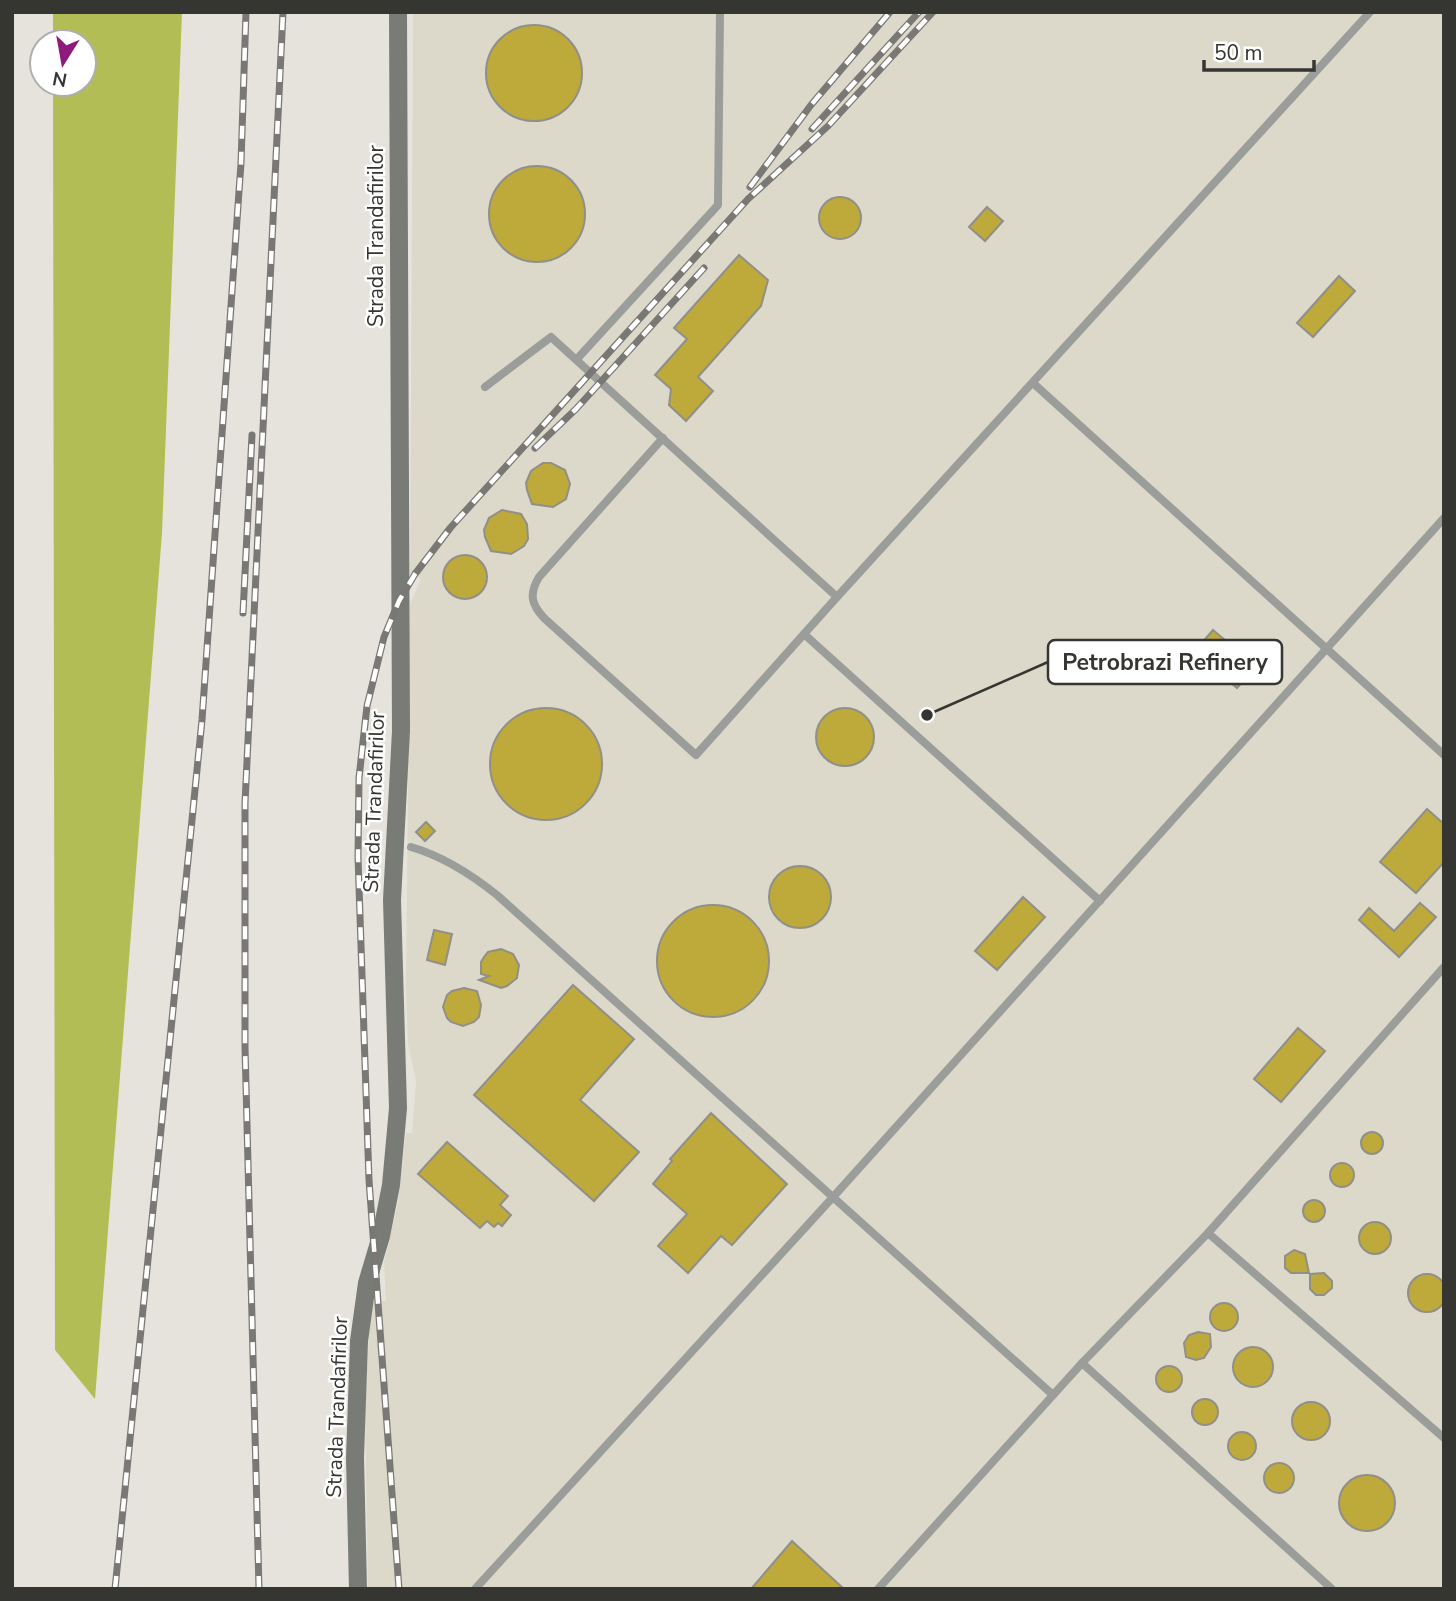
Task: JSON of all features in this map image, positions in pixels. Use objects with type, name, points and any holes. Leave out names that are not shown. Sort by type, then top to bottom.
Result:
[{"type":"main road","name":"Strada Trandafirilor","points":[[358,1589],[355,1433],[359,1341],[365,1295],[391,1185],[398,1108],[392,900],[401,731],[398,12]]},
{"type":"lane","points":[[577,359],[718,205],[720,12]]},
{"type":"lane","points":[[663,438],[539,577],[531,596],[537,610],[696,755],[1370,12]]},
{"type":"lane","points":[[485,387],[551,337],[837,597]]},
{"type":"lane","points":[[1033,383],[1444,755]]},
{"type":"lane","points":[[475,1589],[834,1196],[1444,518]]},
{"type":"lane","points":[[804,634],[1100,901]]},
{"type":"lane","points":[[411,847],[432,854],[475,878],[497,895],[1053,1395]]},
{"type":"lane","points":[[878,1589],[1082,1363],[1208,1233],[1444,967]]},
{"type":"lane","points":[[1208,1233],[1444,1438]]},
{"type":"lane","points":[[1082,1363],[1332,1589]]},
{"type":"shaded area","points":[[413,12],[1444,12],[1444,1589],[368,1589],[365,1404],[371,1302],[386,1301],[384,1262],[398,1203],[406,1133],[412,1133],[416,1081],[408,1044],[406,987],[410,604],[421,579],[410,572]]},
{"type":"green space","points":[[53,12],[182,12],[162,533],[95,1399],[55,1350],[53,98],[98,98],[98,28],[53,28]]},
{"type":"building","points":[[534,25],[552,29],[568,39],[578,55],[582,73],[578,91],[568,107],[552,117],[534,121],[516,117],[500,107],[490,91],[486,73],[490,55],[500,39],[516,29]]},
{"type":"building","points":[[537,166],[555,170],[571,180],[581,196],[585,214],[581,232],[571,248],[555,258],[537,262],[519,258],[503,248],[493,232],[489,214],[493,196],[503,180],[519,170]]},
{"type":"building","points":[[840,197],[855,203],[861,218],[855,233],[840,239],[825,233],[819,218],[825,203]]},
{"type":"building","points":[[987,207],[1003,221],[985,241],[969,227]]},
{"type":"building","points":[[739,255],[768,280],[761,306],[698,377],[713,391],[686,421],[669,405],[671,389],[655,375],[687,339],[674,328]]},
{"type":"building","points":[[1339,276],[1355,291],[1313,337],[1297,323]]},
{"type":"building","points":[[543,463],[551,463],[565,470],[570,484],[566,499],[553,507],[532,504],[527,490],[526,483],[531,471]]},
{"type":"building","points":[[502,510],[521,514],[527,524],[528,539],[524,546],[511,554],[491,551],[485,537],[484,530],[489,518]]},
{"type":"building","points":[[465,555],[481,561],[487,577],[481,593],[465,599],[449,593],[443,577],[449,561]]},
{"type":"building","points":[[1213,630],[1256,666],[1237,688],[1194,652]]},
{"type":"building","points":[[546,708],[567,713],[585,725],[597,743],[602,764],[597,785],[585,803],[567,815],[546,820],[525,815],[507,803],[495,785],[490,764],[495,743],[507,725],[525,713]]},
{"type":"building","points":[[839,708],[851,708],[866,716],[874,731],[874,743],[866,758],[851,766],[839,766],[824,758],[816,743],[816,731],[824,716]]},
{"type":"building","points":[[1427,809],[1444,824],[1444,862],[1416,893],[1380,862]]},
{"type":"building","points":[[426,822],[435,831],[425,841],[416,832]]},
{"type":"building","points":[[794,866],[806,866],[822,875],[829,885],[829,909],[822,919],[806,928],[794,928],[783,923],[774,914],[769,903],[769,891],[774,880],[783,871]]},
{"type":"building","points":[[1023,897],[1045,917],[997,970],[975,951]]},
{"type":"building","points":[[1420,903],[1436,917],[1399,957],[1359,920],[1369,908],[1394,931]]},
{"type":"building","points":[[713,905],[734,910],[752,922],[764,940],[769,961],[764,982],[752,1000],[734,1012],[713,1017],[692,1012],[674,1000],[662,982],[657,961],[662,940],[674,922],[692,910]]},
{"type":"building","points":[[434,930],[452,934],[445,965],[427,960]]},
{"type":"building","points":[[501,949],[513,954],[519,965],[517,978],[501,988],[479,980],[489,976],[481,974],[484,957],[488,952]]},
{"type":"building","points":[[573,985],[634,1039],[580,1100],[639,1152],[594,1201],[474,1095]]},
{"type":"building","points":[[464,988],[477,991],[481,1005],[479,1017],[463,1026],[451,1022],[443,1007],[447,995]]},
{"type":"building","points":[[1298,1028],[1325,1051],[1281,1102],[1254,1079]]},
{"type":"building","points":[[711,1113],[787,1184],[732,1245],[721,1236],[688,1273],[658,1246],[687,1214],[653,1184],[672,1161],[670,1159]]},
{"type":"building","points":[[1372,1132],[1382,1139],[1383,1143],[1376,1153],[1372,1154],[1362,1147],[1361,1143],[1368,1133]]},
{"type":"building","points":[[447,1142],[508,1196],[500,1205],[511,1215],[502,1226],[498,1223],[494,1227],[487,1221],[480,1228],[418,1174]]},
{"type":"building","points":[[1342,1163],[1353,1170],[1354,1175],[1347,1186],[1342,1187],[1331,1180],[1330,1175],[1337,1164]]},
{"type":"building","points":[[1314,1200],[1322,1203],[1325,1211],[1322,1219],[1314,1222],[1306,1219],[1303,1211],[1306,1203]]},
{"type":"building","points":[[1375,1222],[1386,1227],[1391,1238],[1386,1249],[1375,1254],[1364,1249],[1359,1238],[1364,1227]]},
{"type":"building","points":[[1294,1250],[1305,1254],[1309,1273],[1291,1273],[1285,1268],[1285,1256]]},
{"type":"building","points":[[1324,1273],[1332,1281],[1332,1288],[1324,1295],[1316,1295],[1310,1289],[1310,1274]]},
{"type":"building","points":[[1427,1274],[1440,1280],[1446,1293],[1440,1306],[1427,1312],[1414,1306],[1408,1293],[1414,1280]]},
{"type":"building","points":[[1224,1303],[1234,1307],[1238,1317],[1234,1327],[1224,1331],[1214,1327],[1210,1317],[1214,1307]]},
{"type":"building","points":[[1198,1332],[1210,1334],[1211,1347],[1204,1358],[1196,1360],[1186,1357],[1184,1343],[1189,1335]]},
{"type":"building","points":[[1253,1347],[1267,1353],[1273,1367],[1267,1381],[1253,1387],[1239,1381],[1233,1367],[1239,1353]]},
{"type":"building","points":[[1169,1366],[1178,1370],[1182,1379],[1178,1388],[1169,1392],[1160,1388],[1156,1379],[1160,1370]]},
{"type":"building","points":[[1205,1399],[1214,1403],[1218,1412],[1214,1421],[1205,1425],[1196,1421],[1192,1412],[1196,1403]]},
{"type":"building","points":[[1311,1402],[1324,1408],[1330,1421],[1324,1434],[1311,1440],[1298,1434],[1292,1421],[1298,1408]]},
{"type":"building","points":[[1242,1432],[1252,1436],[1256,1446],[1252,1456],[1242,1460],[1232,1456],[1228,1446],[1232,1436]]},
{"type":"building","points":[[1279,1463],[1285,1464],[1293,1472],[1293,1484],[1285,1492],[1279,1493],[1273,1492],[1265,1484],[1264,1478],[1265,1472],[1273,1464]]},
{"type":"building","points":[[1361,1475],[1373,1475],[1383,1479],[1391,1487],[1395,1503],[1391,1519],[1383,1527],[1373,1531],[1361,1531],[1351,1527],[1343,1519],[1339,1509],[1339,1497],[1343,1487],[1351,1479]]},
{"type":"building","points":[[792,1541],[844,1589],[751,1589]]},
{"type":"railway","points":[[115,1589],[202,720],[241,163],[246,12]]},
{"type":"railway","points":[[259,1589],[245,1047],[245,803],[283,12]]},
{"type":"railway","points":[[750,187],[811,105],[890,12]]},
{"type":"railway","points":[[812,129],[919,12]]},
{"type":"railway","points":[[399,1589],[369,1180],[358,857],[359,778],[367,706],[384,637],[399,601],[415,574],[451,527],[748,199],[828,126],[933,12]]},
{"type":"railway","points":[[535,448],[576,409],[704,268]]},
{"type":"railway","points":[[243,613],[252,435]]},
{"type":"place","name":"Petrobrazi Refinery","points":[[927,715]]}]
